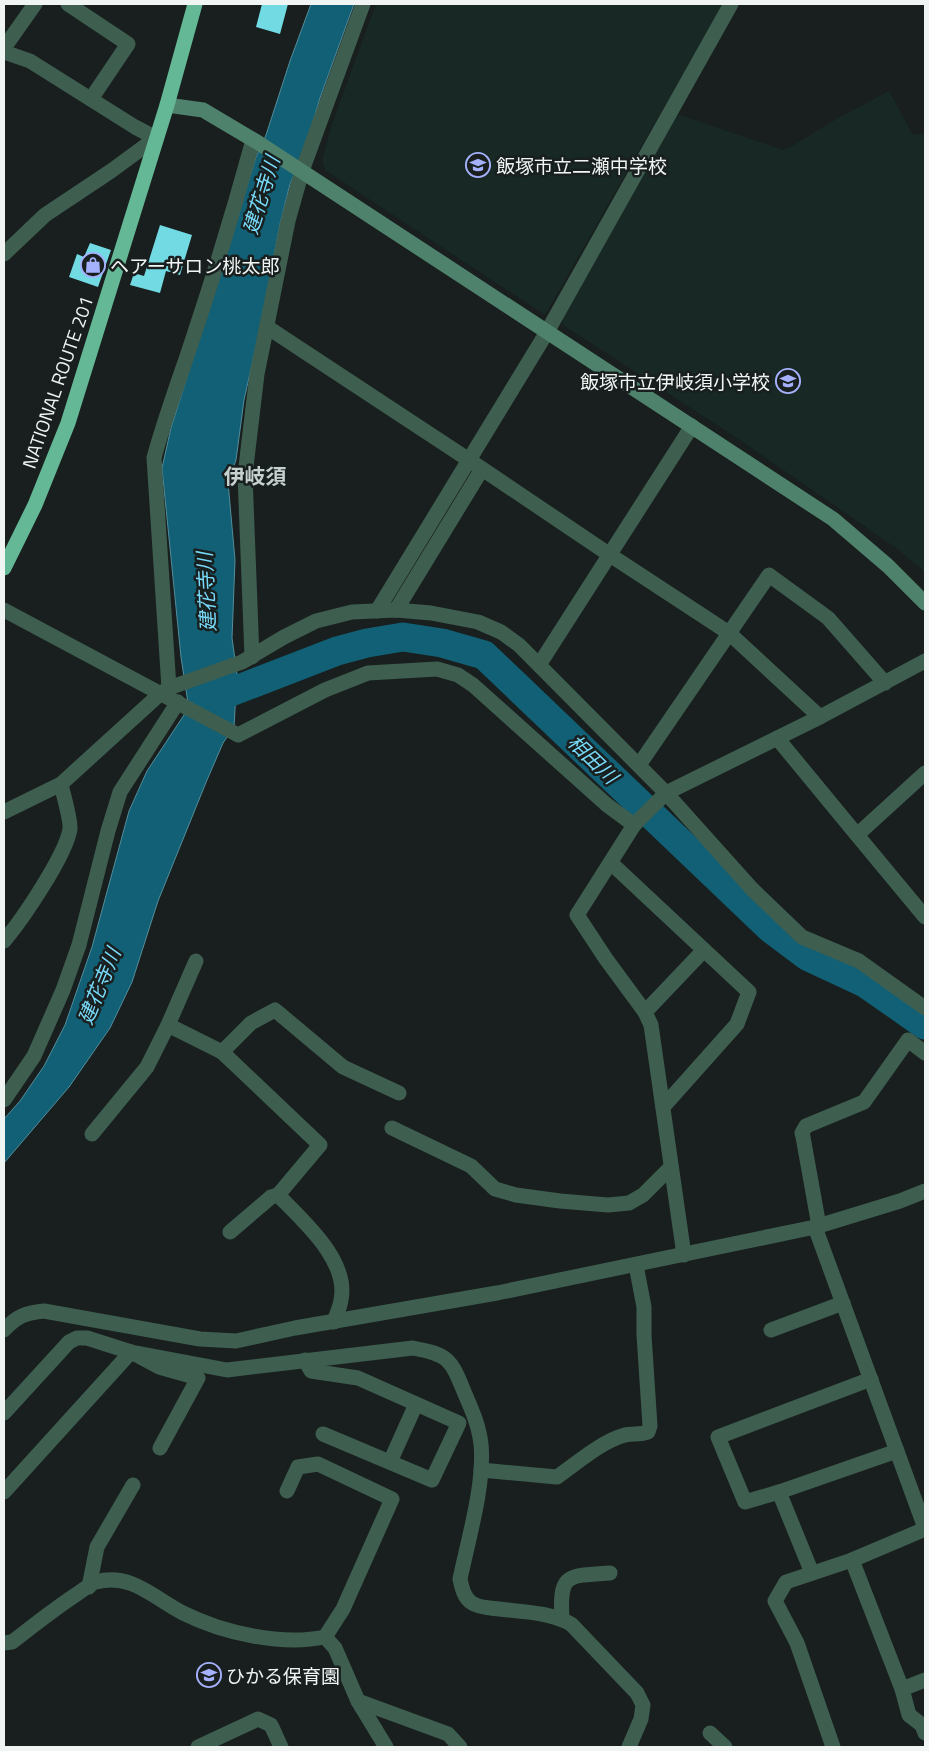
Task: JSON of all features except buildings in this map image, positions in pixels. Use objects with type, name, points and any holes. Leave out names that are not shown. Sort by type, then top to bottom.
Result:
[{"type":"highway","name":"NATIONAL ROUTE 201","points":[[4,568],[35,505],[68,423],[167,105],[195,4]]},
{"type":"street","points":[[4,254],[45,215],[156,138],[135,127],[30,61],[4,50],[35,4]]},
{"type":"street","points":[[68,4],[128,44],[91,99]]},
{"type":"street","points":[[247,660],[245,475],[257,374],[300,170],[363,4]]},
{"type":"street","points":[[377,611],[547,332],[731,4]]},
{"type":"street","points":[[167,105],[203,110],[255,141],[692,426],[833,519],[888,566],[925,603]]},
{"type":"street","points":[[169,689],[154,458],[163,422],[190,347],[255,141]]},
{"type":"street","points":[[267,327],[730,633],[820,717]]},
{"type":"street","points":[[539,665],[692,426]]},
{"type":"street","points":[[396,610],[482,469]]},
{"type":"street","points":[[639,766],[769,575],[828,618],[886,683]]},
{"type":"street","points":[[4,610],[169,689],[180,704],[238,735],[324,690],[368,673],[437,669],[458,675],[473,685],[607,805],[634,825]]},
{"type":"street","points":[[4,812],[61,784],[169,689],[247,660],[284,637],[316,621],[352,612],[396,610],[478,622],[494,628],[519,645],[666,793],[752,889],[802,938],[859,962],[925,1008]]},
{"type":"street","points":[[684,1255],[651,1025],[645,1012],[606,959],[577,915],[634,825],[666,793],[820,717],[925,661]]},
{"type":"street","points":[[4,1100],[34,1056],[64,990],[79,945],[120,792],[180,704]]},
{"type":"street","points":[[777,738],[925,917]]},
{"type":"street","points":[[857,835],[925,772]]},
{"type":"street","points":[[4,941],[35,898],[61,853],[70,828],[61,784]]},
{"type":"street","points":[[611,863],[749,992],[737,1024],[663,1107]]},
{"type":"street","points":[[645,1012],[704,950]]},
{"type":"street","points":[[92,1134],[147,1067],[196,961]]},
{"type":"street","points":[[222,1052],[251,1023],[275,1010],[343,1067],[399,1093]]},
{"type":"street","points":[[168,1025],[222,1052],[320,1145],[278,1195],[271,1197],[230,1232]]},
{"type":"street","points":[[833,1747],[797,1642],[775,1601],[786,1582],[852,1560],[925,1528],[817,1226],[803,1138],[804,1129],[806,1126],[864,1102],[908,1040],[925,1053]]},
{"type":"street","points":[[392,1128],[471,1166],[495,1189],[560,1201],[608,1205],[629,1203],[643,1196],[671,1167]]},
{"type":"street","points":[[4,1330],[26,1313],[44,1312],[191,1338],[236,1340],[497,1293],[684,1255],[817,1226],[900,1201],[925,1191]]},
{"type":"street","points":[[278,1195],[322,1241],[337,1267],[341,1279],[342,1299],[334,1322]]},
{"type":"street","points":[[480,1470],[557,1477],[607,1442],[625,1435],[648,1432],[650,1426],[649,1394],[644,1335],[644,1307],[636,1265]]},
{"type":"street","points":[[772,1330],[843,1303]]},
{"type":"street","points":[[4,1412],[69,1342],[77,1338],[87,1338],[131,1352],[227,1370],[413,1348],[431,1351],[448,1359],[457,1373],[476,1418],[481,1445],[480,1481],[460,1580],[464,1594],[472,1603],[484,1607],[545,1614],[571,1624],[636,1692],[643,1705],[641,1719],[629,1747]]},
{"type":"street","points":[[131,1352],[159,1367],[198,1378],[160,1448]]},
{"type":"street","points":[[4,1492],[131,1352]]},
{"type":"street","points":[[305,1360],[311,1371],[358,1378],[459,1423],[432,1480],[323,1434]]},
{"type":"street","points":[[871,1379],[718,1437],[745,1502],[897,1451]]},
{"type":"street","points":[[390,1462],[416,1404]]},
{"type":"street","points":[[4,1643],[12,1642],[95,1583],[114,1579],[138,1585],[183,1613],[209,1624],[248,1635],[308,1640],[325,1637],[343,1609],[392,1499],[318,1464],[298,1467],[287,1490]]},
{"type":"street","points":[[89,1587],[97,1547],[133,1485]]},
{"type":"street","points":[[779,1492],[812,1573]]},
{"type":"street","points":[[852,1560],[902,1689],[909,1715],[922,1725],[925,1733]]},
{"type":"street","points":[[562,1619],[560,1596],[568,1580],[576,1575],[610,1573]]},
{"type":"street","points":[[325,1637],[335,1648],[358,1701],[386,1747]]},
{"type":"street","points":[[902,1689],[925,1680]]},
{"type":"street","points":[[358,1701],[448,1734],[460,1747]]},
{"type":"street","points":[[198,1747],[258,1719],[271,1725],[281,1747]]},
{"type":"street","points":[[710,1733],[725,1747]]},
{"type":"shaded area","name":"飯塚市立二瀬中学校","points":[[376,4],[723,4],[545,315],[325,170],[322,160],[333,121]]},
{"type":"shaded area","name":"飯塚市立伊岐須小学校","points":[[889,91],[913,135],[925,133],[925,572],[896,548],[737,438],[563,325],[563,315],[674,113],[783,150]]},
{"type":"water","name":"建花寺川","points":[[311,4],[354,4],[320,98],[304,152],[290,184],[244,400],[236,460],[228,482],[235,560],[232,638],[237,674],[234,727],[223,743],[207,780],[158,901],[132,982],[110,1028],[69,1087],[4,1163],[4,1119],[20,1101],[44,1066],[65,1025],[92,947],[129,811],[147,771],[184,715],[188,703],[181,657],[162,468],[171,428],[256,157],[266,135]]},
{"type":"waterway","name":"相田川","points":[[218,697],[337,651],[367,643],[403,637],[442,643],[484,655],[770,928],[807,956],[865,983],[925,1025]]},
{"type":"place","name":"飯塚市立二瀬中学校","points":[[478,165]]},
{"type":"place","name":"ヘアーサロン桃太郎","points":[[93,265]]},
{"type":"place","name":"飯塚市立伊岐須小学校","points":[[788,381]]},
{"type":"place","name":"ひかる保育園","points":[[209,1675]]},
{"type":"district","name":"伊岐須","points":[[255,476]]}]
